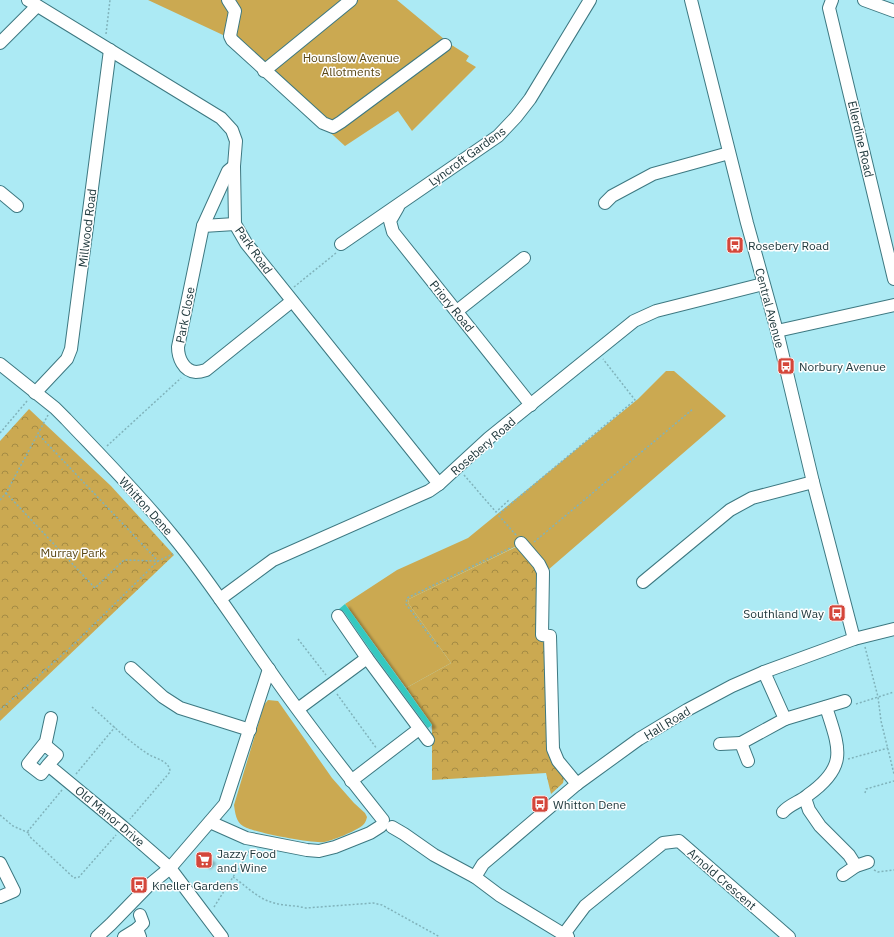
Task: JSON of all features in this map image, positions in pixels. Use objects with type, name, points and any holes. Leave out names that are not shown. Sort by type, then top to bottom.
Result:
[{"type":"street","points":[[228,0],[235,11],[230,36],[232,40],[264,71],[323,123],[332,127],[341,122],[445,45]]},
{"type":"street","points":[[264,71],[351,0]]},
{"type":"street","name":"Lyncroft Gardens","points":[[341,244],[498,136],[530,99],[590,0]]},
{"type":"street","name":"Central Avenue","points":[[691,0],[763,284],[777,331],[813,482],[858,638]]},
{"type":"street","name":"Ellerdine Road","points":[[832,0],[829,8],[894,279]]},
{"type":"street","points":[[864,0],[894,11]]},
{"type":"street","name":"Park Road","points":[[33,3],[221,118],[232,130],[236,141],[234,166],[236,224],[246,243],[439,484]]},
{"type":"street","points":[[0,43],[33,3]]},
{"type":"street","name":"Millwood Road","points":[[35,392],[67,359],[71,349],[107,48]]},
{"type":"street","points":[[605,203],[612,196],[653,174],[729,153]]},
{"type":"street","name":"Park Close","points":[[189,370],[181,363],[178,355],[178,347],[203,226],[228,171],[234,166]]},
{"type":"street","points":[[0,192],[17,206]]},
{"type":"street","name":"Priory Road","points":[[401,203],[390,221],[393,232],[531,405]]},
{"type":"street","points":[[203,226],[236,224]]},
{"type":"street","points":[[456,311],[524,258]]},
{"type":"street","name":"Rosebery Road","points":[[220,599],[273,560],[430,490],[439,484],[489,438],[634,321],[656,310],[763,284]]},
{"type":"street","points":[[189,370],[196,372],[206,370],[289,297]]},
{"type":"street","points":[[777,331],[894,305]]},
{"type":"street","name":"Whitton Dene","points":[[0,364],[55,408],[132,488],[182,546],[298,710],[385,824],[404,834],[434,855],[476,877],[499,895],[566,935]]},
{"type":"street","points":[[643,582],[730,510],[752,498],[813,482]]},
{"type":"street","points":[[517,545],[539,564],[543,572],[542,635],[550,636],[553,749],[558,761],[576,784]]},
{"type":"street","points":[[338,616],[367,658],[428,740]]},
{"type":"street","name":"Hall Road","points":[[476,877],[484,864],[576,784],[639,739],[687,710],[732,686],[764,672],[858,638],[894,628]]},
{"type":"street","points":[[298,710],[367,658]]},
{"type":"street","points":[[131,668],[163,697],[180,708],[250,730]]},
{"type":"street","points":[[97,937],[148,886],[170,868],[225,804],[269,669]]},
{"type":"street","points":[[764,672],[786,719]]},
{"type":"street","points":[[720,744],[741,743],[786,719],[845,701]]},
{"type":"street","points":[[783,812],[792,804],[805,798],[823,784],[829,777],[837,762],[838,745],[826,707]]},
{"type":"street","points":[[45,746],[51,718]]},
{"type":"street","points":[[351,781],[419,729]]},
{"type":"street","points":[[741,743],[748,761]]},
{"type":"street","points":[[44,744],[45,746],[57,755],[40,774],[28,764],[44,744]]},
{"type":"street","name":"Old Manor Drive","points":[[48,765],[170,868]]},
{"type":"street","points":[[805,798],[809,810],[820,826],[849,855],[856,866]]},
{"type":"street","points":[[210,822],[228,832],[252,840],[320,851],[335,847],[370,833],[385,824]]},
{"type":"street","name":"Arnold Crescent","points":[[566,935],[585,906],[663,843],[679,841],[789,937]]},
{"type":"street","points":[[843,875],[856,866],[868,862]]},
{"type":"street","points":[[0,863],[14,891],[0,897]]},
{"type":"street","points":[[170,868],[222,937]]},
{"type":"street","points":[[124,937],[138,933],[143,923],[140,915]]},
{"type":"path","points":[[107,48],[110,0]]},
{"type":"path","points":[[289,297],[337,252],[341,244]]},
{"type":"path","points":[[438,648],[406,604],[407,598],[517,545],[499,516],[500,513],[635,400],[596,352]]},
{"type":"path","points":[[99,454],[189,370]]},
{"type":"path","points":[[0,433],[35,392]]},
{"type":"path","points":[[0,500],[6,493],[47,416],[55,408]]},
{"type":"path","points":[[534,542],[693,409]]},
{"type":"path","points":[[38,434],[158,561]]},
{"type":"path","points":[[457,468],[496,512],[509,500]]},
{"type":"path","points":[[6,493],[95,588],[124,560],[158,561]]},
{"type":"path","points":[[0,710],[70,648],[158,561],[173,554],[182,546]]},
{"type":"path","points":[[858,638],[878,697],[881,721],[894,774]]},
{"type":"path","points":[[298,639],[332,684],[383,757]]},
{"type":"path","points":[[845,701],[847,706],[894,692]]},
{"type":"path","points":[[92,707],[137,746],[148,754],[168,764],[170,772],[79,877],[74,878],[29,836],[28,831],[115,727]]},
{"type":"path","points":[[837,762],[888,748]]},
{"type":"path","points":[[865,793],[866,789],[894,781]]},
{"type":"path","points":[[0,815],[13,826],[29,833]]},
{"type":"path","points":[[206,914],[213,909],[247,855],[252,840]]},
{"type":"path","points":[[868,862],[870,868],[878,872],[894,870]]},
{"type":"path","points":[[233,877],[269,902],[279,904],[306,908],[373,903],[382,905],[440,937]]},
{"type":"green space","name":"Hounslow Avenue Allotments","points":[[148,0],[397,0],[450,44],[469,56],[466,61],[476,67],[412,131],[398,111],[345,146],[223,35]]},
{"type":"green space","points":[[666,371],[674,371],[726,416],[548,570],[523,543],[409,599],[408,603],[451,663],[406,688],[345,604],[397,570],[468,538],[638,399]]},
{"type":"green space","name":"Murray Park","points":[[29,409],[111,486],[174,555],[0,721],[0,441]]},
{"type":"green space","points":[[520,545],[538,567],[546,639],[553,763],[564,778],[563,783],[551,794],[546,773],[432,780],[432,725],[406,688],[451,663],[408,603],[409,599]]},
{"type":"green space","points":[[268,700],[278,701],[332,778],[365,813],[367,817],[363,825],[338,838],[318,842],[257,831],[243,826],[239,822],[236,817],[234,805],[264,705]]},
{"type":"building","points":[[345,604],[432,725],[428,728],[344,612],[339,609]]},
{"type":"building","name":"Jazzy Food and Wine","points":[[201,852],[212,861],[206,867],[196,858]]},
{"type":"place","name":"Rosebery Road","points":[[735,245]]},
{"type":"place","name":"Norbury Avenue","points":[[786,366]]},
{"type":"place","name":"Southland Way","points":[[837,613]]},
{"type":"place","name":"Whitton Dene","points":[[540,804]]},
{"type":"place","name":"Jazzy Food and Wine","points":[[204,860]]},
{"type":"place","name":"Kneller Gardens","points":[[139,885]]}]
